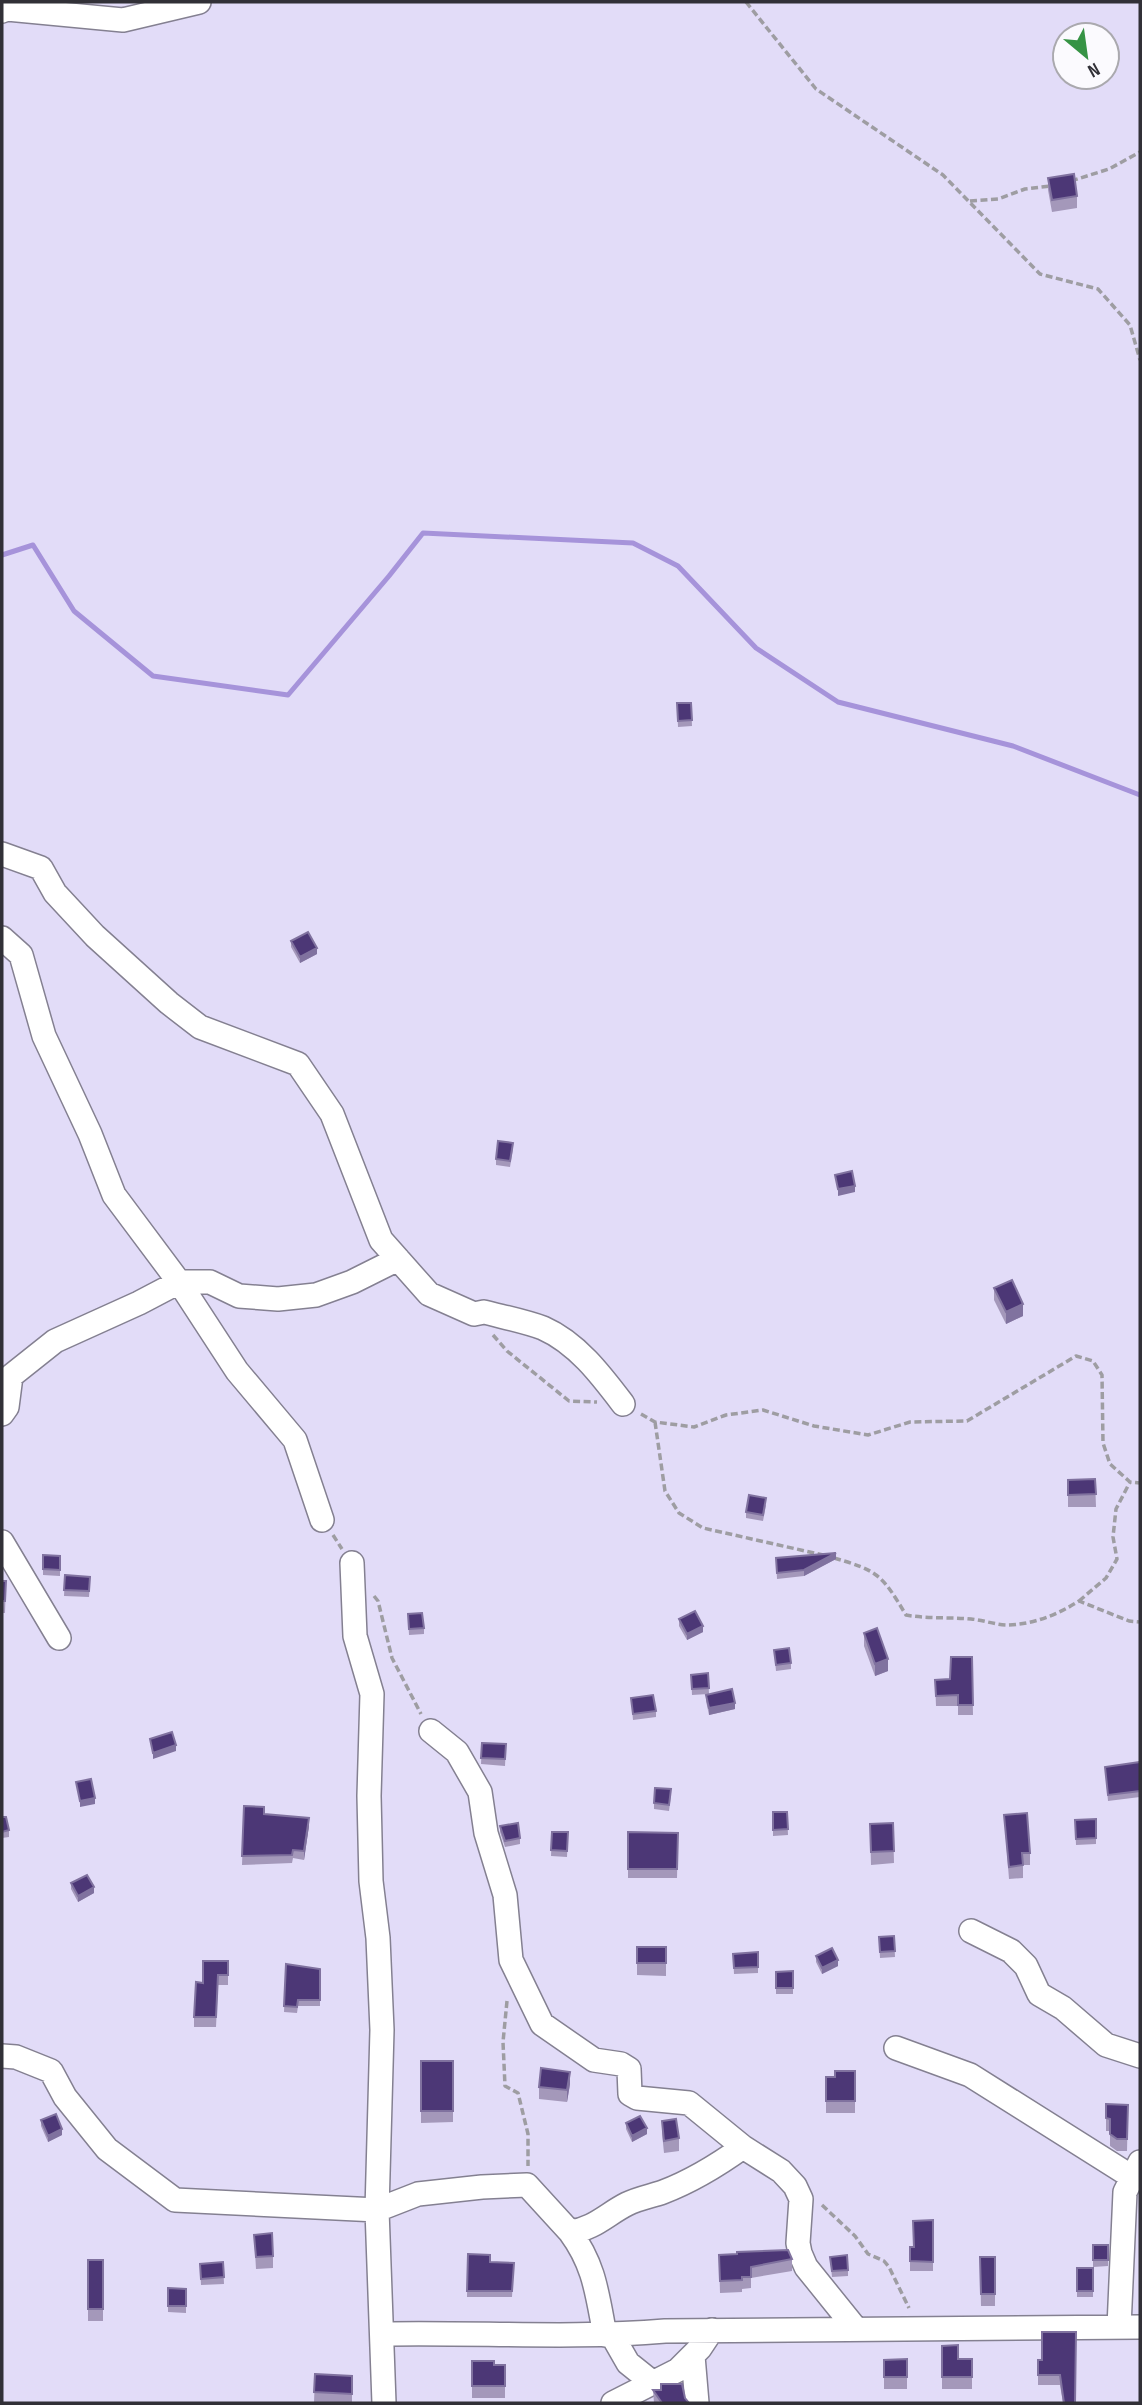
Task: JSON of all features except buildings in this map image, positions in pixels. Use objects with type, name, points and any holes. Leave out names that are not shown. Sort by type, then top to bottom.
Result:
[{"type":"street","points":[[2,11],[7,9],[123,20],[200,2]]},
{"type":"street","points":[[2,854],[41,868],[55,893],[94,936],[200,1027],[298,1064],[332,1114],[381,1240],[429,1294],[474,1314],[484,1312],[542,1328],[569,1343],[603,1378],[623,1404]]},
{"type":"street","points":[[2,938],[21,955],[44,1037],[90,1134],[114,1195],[179,1282],[237,1371],[295,1440],[323,1520]]},
{"type":"street","points":[[2,1414],[7,1407],[11,1376],[55,1341],[179,1282],[210,1282],[239,1296],[278,1299],[316,1295],[352,1282],[398,1259]]},
{"type":"street","points":[[2,1542],[60,1638]]},
{"type":"street","points":[[352,1563],[355,1636],[372,1694],[370,1857],[378,1938],[382,2030],[377,2210],[384,2403]]},
{"type":"street","points":[[431,1731],[457,1752],[480,1792],[486,1833],[505,1895],[511,1960],[542,2024],[594,2060],[621,2064],[629,2069],[630,2094],[637,2098],[689,2103],[743,2147],[781,2171],[795,2186],[801,2204],[800,2253],[806,2267],[856,2329]]},
{"type":"street","points":[[971,1931],[1011,1951],[1026,1966],[1039,1994],[1063,2008],[1106,2045],[1137,2050]]},
{"type":"street","points":[[383,2334],[464,2332],[609,2335],[712,2330],[1130,2327],[1125,2192],[1136,2169],[970,2075],[896,2048]]},
{"type":"street","points":[[2,2056],[16,2056],[51,2071],[65,2097],[107,2149],[175,2200],[377,2210],[418,2194],[527,2185],[570,2232],[584,2252],[592,2267],[609,2335],[628,2363],[653,2383]]},
{"type":"street","points":[[570,2232],[584,2230],[627,2204],[689,2181],[743,2147]]},
{"type":"street","points":[[613,2403],[678,2370],[693,2356],[712,2330]]},
{"type":"street","points":[[693,2356],[697,2403]]},
{"type":"path","points":[[746,2],[816,89],[943,175],[1040,274],[1098,289],[1130,325],[1140,360]]},
{"type":"path","points":[[1070,181],[1109,169],[1140,152]]},
{"type":"path","points":[[970,201],[998,199],[1025,189],[1057,185]]},
{"type":"path","points":[[474,1314],[507,1351],[569,1401],[623,1404],[655,1422],[694,1427],[726,1415],[763,1410],[814,1426],[868,1435],[910,1422],[967,1421],[1076,1356],[1093,1361],[1102,1375],[1103,1443],[1110,1464],[1130,1482],[1140,1483]]},
{"type":"path","points":[[655,1422],[665,1491],[679,1513],[703,1528],[808,1551],[864,1567],[881,1577],[906,1615],[921,1618],[971,1619],[1006,1625],[1035,1622],[1079,1601],[1106,1578],[1117,1559],[1113,1537],[1116,1509],[1130,1482]]},
{"type":"path","points":[[323,1520],[352,1563]]},
{"type":"path","points":[[371,1592],[378,1601],[392,1658],[431,1731]]},
{"type":"path","points":[[1079,1601],[1129,1621],[1140,1622]]},
{"type":"path","points":[[507,2000],[503,2042],[505,2086],[518,2093],[528,2134],[527,2185]]},
{"type":"path","points":[[795,2186],[828,2209],[855,2236],[868,2254],[884,2261],[920,2329]]},
{"type":"shaded area","points":[[2,2],[1140,2],[1140,2403],[2,2403]]},
{"type":"waterway","points":[[2,555],[33,545],[74,611],[153,676],[288,695],[423,533],[633,543],[678,566],[756,648],[838,702],[1013,746],[1140,795]]}]
